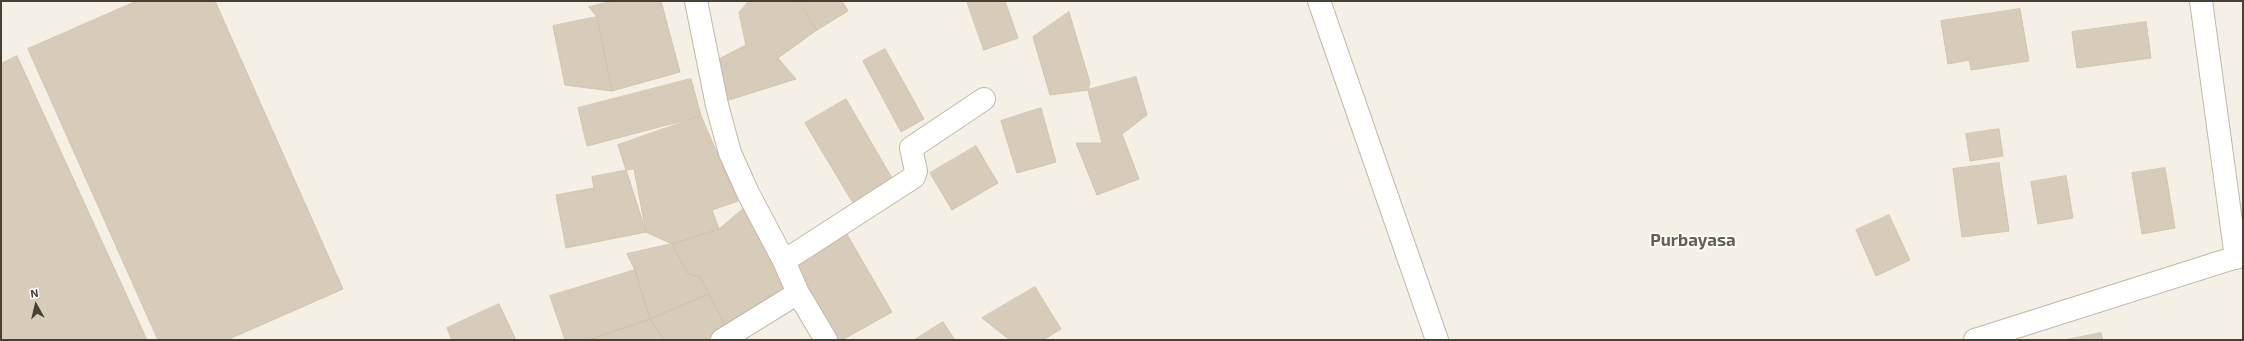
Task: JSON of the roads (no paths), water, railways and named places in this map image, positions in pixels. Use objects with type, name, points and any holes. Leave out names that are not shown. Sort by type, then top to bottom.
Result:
[{"type":"street","points":[[696,1],[717,105],[730,153],[748,193],[784,261],[798,293],[826,340]]},
{"type":"street","points":[[1320,1],[1437,340]]},
{"type":"street","points":[[1975,340],[2031,331],[2240,256],[2201,1]]},
{"type":"street","points":[[784,261],[914,177],[916,171],[911,148],[984,99]]},
{"type":"street","points":[[722,340],[798,293]]},
{"type":"district","name":"Purbayasa","points":[[1693,240]]}]
